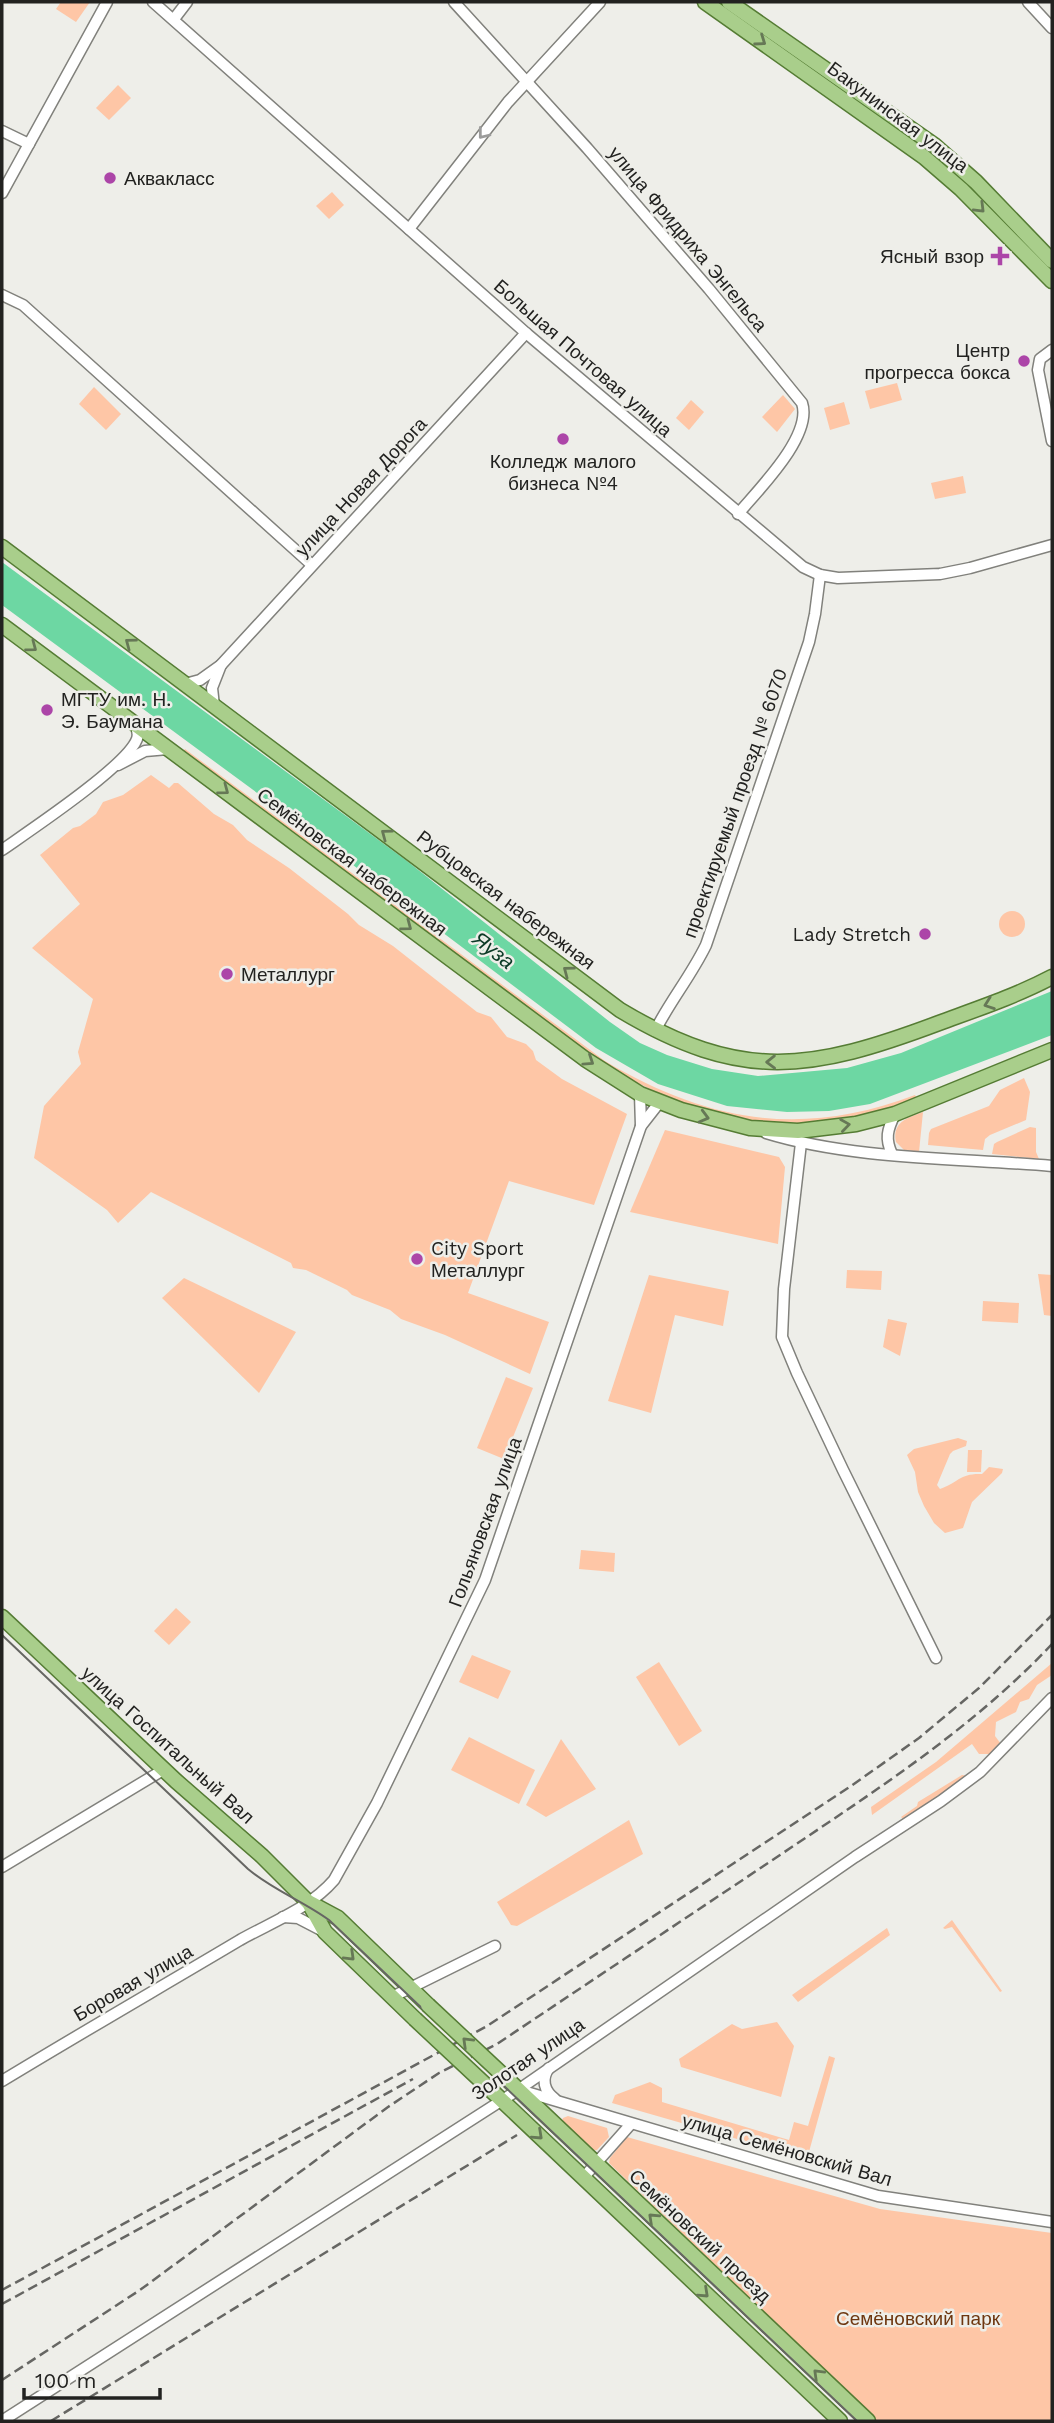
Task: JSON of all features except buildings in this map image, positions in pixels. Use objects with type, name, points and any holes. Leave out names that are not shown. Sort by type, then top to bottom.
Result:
[{"type":"main road","name":"Бакунинская улица","points":[[705,2],[924,156],[961,188],[1052,281]]},
{"type":"main road","name":"Бакунинская улица","points":[[729,2],[934,145],[976,182],[1052,261]]},
{"type":"main road","name":"Рубцовская набережная","points":[[2,547],[620,1010],[654,1031],[694,1048],[755,1062],[816,1059],[881,1044],[1010,996],[1052,977]]},
{"type":"main road","name":"Семёновская набережная","points":[[2,625],[585,1059],[640,1094],[698,1116],[750,1128],[798,1131],[856,1124],[895,1114],[1052,1050]]},
{"type":"main road","name":"улица Госпитальный Вал","points":[[2,1617],[163,1770],[261,1856],[309,1903],[325,1932],[497,2096]]},
{"type":"main road","name":"улица Госпитальный Вал","points":[[309,1903],[338,1918],[506,2078]]},
{"type":"main road","name":"Семёновский проезд","points":[[506,2078],[868,2421]]},
{"type":"main road","name":"Семёновский проезд","points":[[497,2096],[840,2421]]},
{"type":"street","points":[[2,193],[107,2]]},
{"type":"street","name":"Большая Почтовая улица","points":[[153,2],[526,333],[788,557],[820,575],[854,578],[940,574],[1052,545]]},
{"type":"street","points":[[174,19],[187,2]]},
{"type":"street","name":"улица Фридриха Энгельса","points":[[454,2],[709,289],[802,404],[804,416],[793,445],[738,514]]},
{"type":"street","points":[[408,229],[508,102],[600,2]]},
{"type":"street","points":[[1028,2],[1052,28]]},
{"type":"street","points":[[2,131],[29,144]]},
{"type":"street","points":[[2,295],[23,306],[312,565]]},
{"type":"street","name":"улица Новая Дорога","points":[[185,684],[200,680],[222,665],[526,333]]},
{"type":"street","points":[[1052,349],[1040,359],[1038,370],[1052,441]]},
{"type":"street","name":"проектируемый проезд № 6070","points":[[654,1031],[706,945],[809,642],[816,614],[820,575]]},
{"type":"street","name":"улица Новая Дорога","points":[[214,706],[212,688],[222,665]]},
{"type":"street","points":[[112,768],[136,741],[138,732],[134,723]]},
{"type":"street","points":[[2,850],[112,768],[145,751],[170,749]]},
{"type":"street","name":"Гольяновская улица","points":[[640,1094],[641,1126]]},
{"type":"street","name":"Гольяновская улица","points":[[309,1903],[334,1880],[377,1803],[471,1611],[510,1508],[641,1126],[660,1102]]},
{"type":"street","points":[[892,1154],[887,1143],[887,1129],[895,1114]]},
{"type":"street","points":[[750,1128],[801,1143],[892,1154],[1052,1166]]},
{"type":"street","points":[[801,1143],[784,1289],[782,1337],[843,1470],[936,1658]]},
{"type":"street","name":"Золотая улица","points":[[2,2421],[497,2096],[518,2090],[844,1864],[941,1801],[979,1772],[1052,1698]]},
{"type":"street","points":[[2,1867],[163,1770]]},
{"type":"street","name":"Боровая улица","points":[[2,2081],[309,1903]]},
{"type":"street","points":[[283,1917],[298,1918],[325,1932]]},
{"type":"street","points":[[392,1997],[495,1946]]},
{"type":"street","points":[[551,2066],[544,2078],[547,2091],[561,2103]]},
{"type":"street","name":"улица Семёновский Вал","points":[[518,2090],[878,2196],[1052,2222]]},
{"type":"street","points":[[583,2178],[630,2125]]},
{"type":"green space","points":[[61,2],[90,2],[76,22],[56,9]]},
{"type":"green space","points":[[118,85],[131,98],[109,120],[96,108]]},
{"type":"green space","points":[[332,192],[344,205],[329,219],[316,206]]},
{"type":"green space","points":[[897,383],[902,400],[870,409],[865,391]]},
{"type":"green space","points":[[94,387],[121,414],[106,430],[79,404]]},
{"type":"green space","points":[[783,395],[795,409],[777,432],[762,417]]},
{"type":"green space","points":[[691,400],[704,412],[689,430],[676,418]]},
{"type":"green space","points":[[844,402],[850,424],[830,430],[824,408]]},
{"type":"green space","points":[[963,476],[966,493],[935,499],[931,483]]},
{"type":"green space","points":[[185,749],[605,1061],[643,1082],[718,1110],[756,1117],[794,1119],[833,1116],[873,1108],[915,1095],[917,1099],[832,1120],[757,1122],[721,1115],[646,1087],[605,1066],[183,752]]},
{"type":"green space","points":[[151,775],[169,788],[178,783],[214,814],[233,825],[247,840],[289,868],[359,925],[393,946],[477,1012],[491,1017],[507,1037],[526,1044],[533,1051],[536,1060],[562,1079],[627,1114],[594,1205],[509,1181],[468,1293],[549,1322],[530,1374],[445,1335],[401,1319],[390,1310],[352,1295],[306,1270],[293,1268],[291,1263],[151,1192],[118,1223],[107,1210],[34,1158],[44,1106],[81,1064],[78,1052],[93,999],[32,948],[80,904],[40,855],[73,828],[96,814],[103,802],[123,795]]},
{"type":"green space","points":[[1012,911],[1021,915],[1025,924],[1021,933],[1012,937],[1003,933],[999,924],[1003,915]]},
{"type":"green space","points":[[1024,1078],[1030,1092],[1026,1120],[990,1135],[985,1139],[983,1150],[928,1145],[931,1129],[989,1106],[1000,1090]]},
{"type":"green space","points":[[923,1112],[919,1152],[904,1150],[896,1142],[896,1130],[911,1116]]},
{"type":"green space","points":[[1030,1127],[1036,1128],[1036,1152],[1039,1159],[992,1154],[994,1144]]},
{"type":"green space","points":[[665,1130],[779,1157],[785,1167],[778,1244],[630,1212]]},
{"type":"green space","points":[[847,1270],[882,1271],[881,1290],[846,1288]]},
{"type":"green space","points":[[1038,1274],[1052,1275],[1052,1316],[1044,1315]]},
{"type":"green space","points":[[649,1275],[729,1291],[723,1326],[675,1315],[651,1413],[608,1401]]},
{"type":"green space","points":[[184,1278],[296,1332],[259,1393],[162,1298]]},
{"type":"green space","points":[[983,1301],[1019,1303],[1018,1323],[982,1321]]},
{"type":"green space","points":[[888,1319],[907,1323],[900,1356],[883,1347]]},
{"type":"green space","points":[[506,1377],[533,1388],[504,1459],[477,1448]]},
{"type":"green space","points":[[958,1438],[967,1441],[966,1446],[950,1454],[937,1485],[940,1489],[964,1476],[982,1474],[989,1467],[1003,1469],[972,1502],[963,1528],[945,1533],[934,1523],[924,1506],[918,1492],[915,1472],[907,1455],[914,1449]]},
{"type":"green space","points":[[968,1450],[982,1450],[981,1472],[967,1472]]},
{"type":"green space","points":[[581,1550],[615,1553],[614,1572],[579,1569]]},
{"type":"green space","points":[[176,1608],[191,1622],[169,1645],[154,1631]]},
{"type":"green space","points":[[472,1655],[511,1671],[498,1699],[459,1682]]},
{"type":"green space","points":[[659,1662],[702,1731],[679,1746],[636,1677]]},
{"type":"green space","points":[[1052,1663],[1052,1675],[1037,1685],[1029,1699],[1020,1702],[1016,1712],[996,1722],[995,1736],[1001,1744],[993,1754],[979,1754],[972,1744],[872,1815],[871,1807],[936,1762]]},
{"type":"green space","points":[[469,1737],[535,1770],[519,1804],[451,1770]]},
{"type":"green space","points":[[561,1739],[596,1789],[546,1817],[526,1805]]},
{"type":"green space","points":[[962,1775],[970,1776],[904,1820],[901,1817],[917,1806],[918,1802]]},
{"type":"green space","points":[[629,1820],[643,1854],[517,1926],[511,1925],[497,1902]]},
{"type":"green space","points":[[952,1920],[1002,1991],[1000,1992],[952,1927],[943,1928]]},
{"type":"green space","points":[[887,1928],[890,1935],[798,2002],[792,1995]]},
{"type":"green space","points":[[777,2022],[794,2046],[781,2097],[681,2067],[679,2059],[732,2024],[742,2029]]},
{"type":"green space","points":[[829,2056],[835,2058],[807,2159],[612,2103],[615,2095],[650,2082],[662,2088],[662,2102],[789,2140],[794,2122],[808,2126]]},
{"type":"green space","points":[[568,2116],[607,2128],[609,2137],[597,2150],[592,2151],[561,2123],[563,2118]]},
{"type":"green space","name":"Семёновский парк","points":[[627,2137],[880,2209],[1052,2233],[1052,2421],[877,2421],[609,2163]]},
{"type":"water","name":"Яуза","points":[[2,562],[407,861],[640,1043],[667,1055],[712,1069],[758,1076],[847,1068],[901,1053],[1052,991],[1052,1035],[870,1104],[829,1111],[787,1112],[727,1106],[658,1084],[596,1048],[2,605]]},
{"type":"tram line","points":[[2,1635],[248,1869],[329,1920],[857,2421]]},
{"type":"railway","points":[[2,2290],[487,2026],[851,1786],[919,1738],[979,1688],[1052,1615]]},
{"type":"railway","points":[[2,2380],[140,2290],[388,2107],[439,2073],[497,2044],[887,1782],[990,1703],[1052,1644]]},
{"type":"railway","points":[[2,2304],[413,2079]]},
{"type":"railway","points":[[51,2421],[517,2135]]},
{"type":"place","name":"Аквакласс","points":[[110,178]]},
{"type":"place","name":"Ясный взор","points":[[1000,256]]},
{"type":"place","name":"Центр прогресса бокса","points":[[1024,361]]},
{"type":"place","name":"Колледж малого бизнеса №4","points":[[563,439]]},
{"type":"place","name":"МГТУ им. Н. Э. Баумана","points":[[47,710]]},
{"type":"place","name":"Lady Stretch","points":[[925,934]]},
{"type":"place","name":"Металлург","points":[[227,974]]},
{"type":"place","name":"City Sport Металлург","points":[[417,1259]]}]
